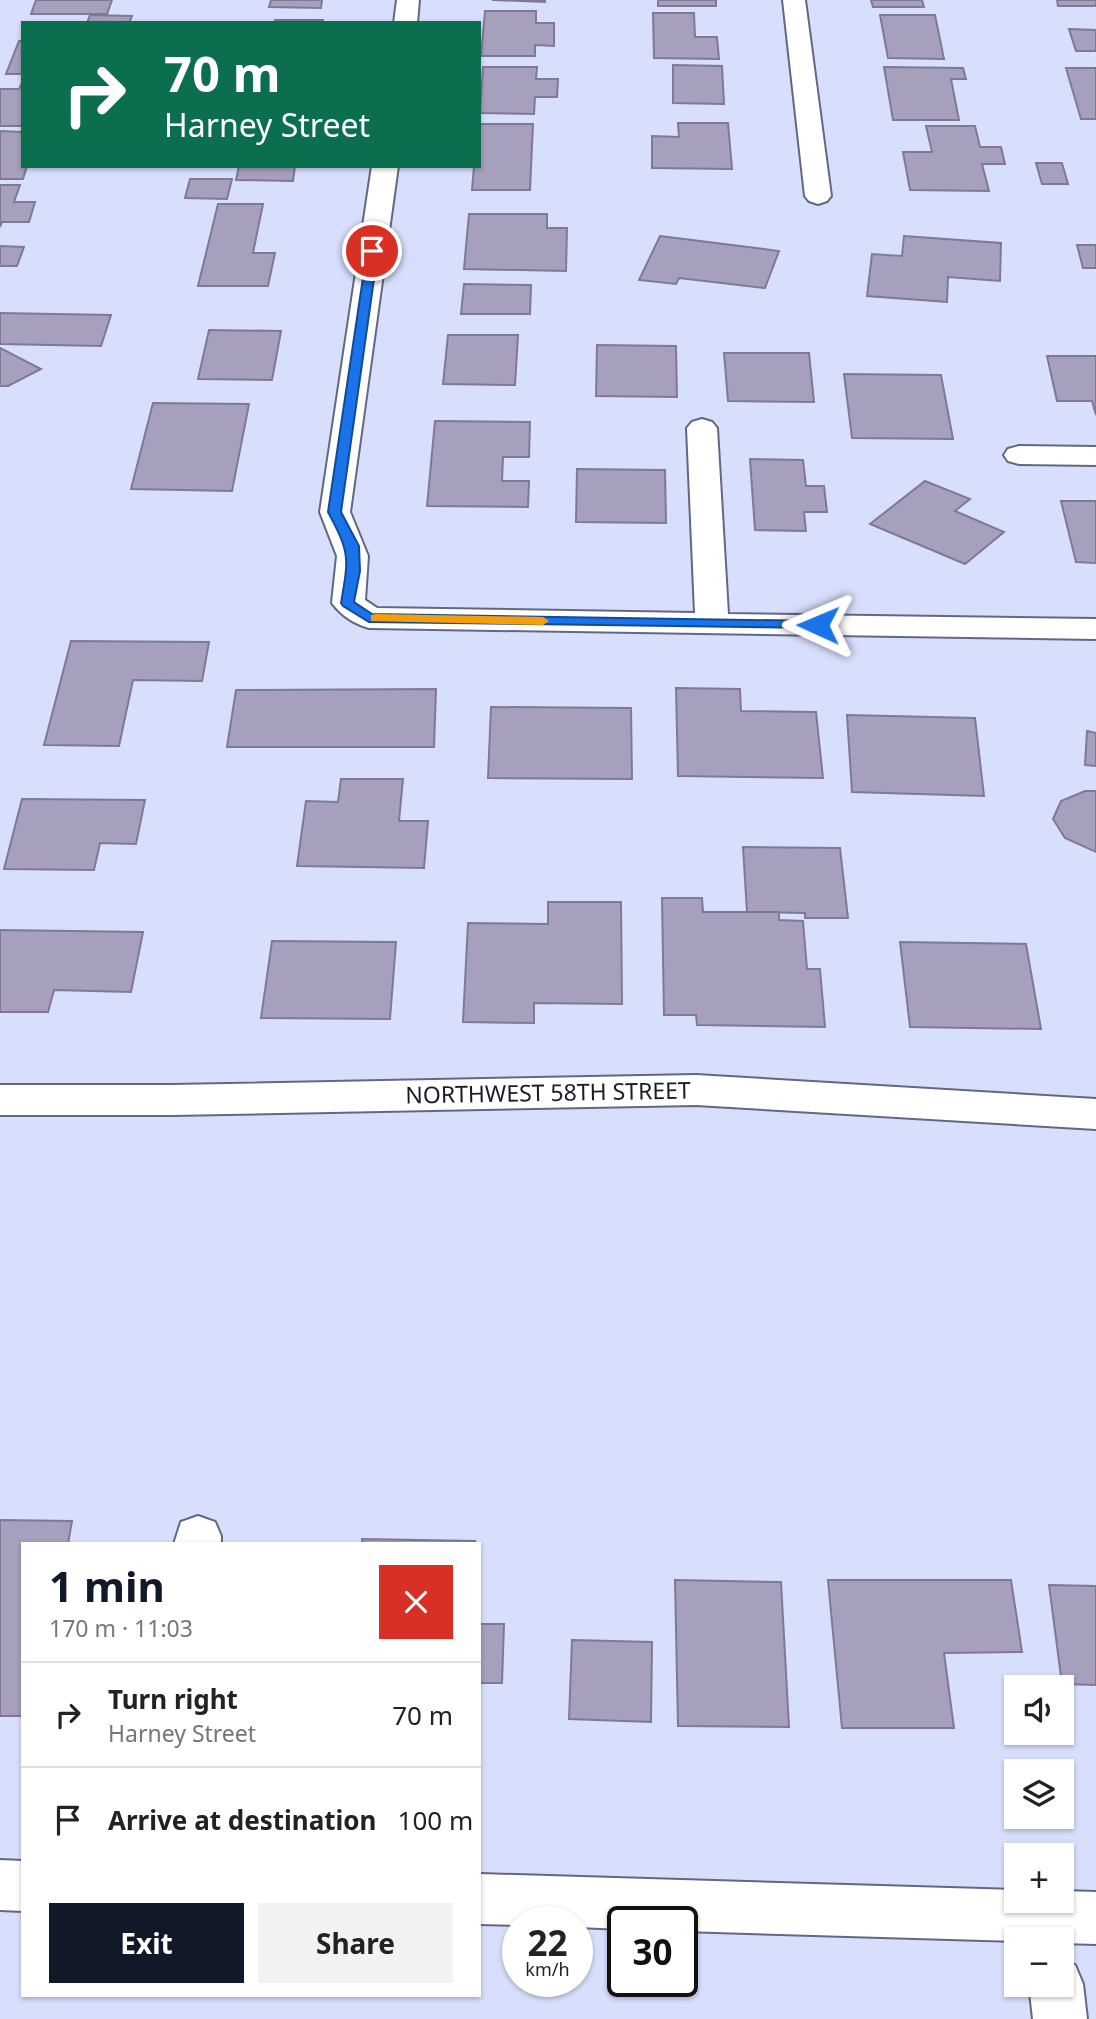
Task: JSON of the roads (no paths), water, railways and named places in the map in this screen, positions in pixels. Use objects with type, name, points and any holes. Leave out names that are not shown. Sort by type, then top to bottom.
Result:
[{"type":"street","points":[[405,21],[408,0]]},
{"type":"street","points":[[794,0],[818,196]]},
{"type":"street","points":[[385,168],[335,512],[353,546],[353,571],[348,603],[369,618],[1096,629]]},
{"type":"street","points":[[702,428],[712,623]]},
{"type":"street","points":[[1019,455],[1096,456]]},
{"type":"street","name":"NORTHWEST 58TH STREET","points":[[0,1100],[186,1100],[696,1090],[1096,1114]]},
{"type":"street","points":[[0,1885],[21,1886]]},
{"type":"street","points":[[481,1899],[1064,1925]]},
{"type":"street","points":[[1057,1997],[1060,2019]]}]
